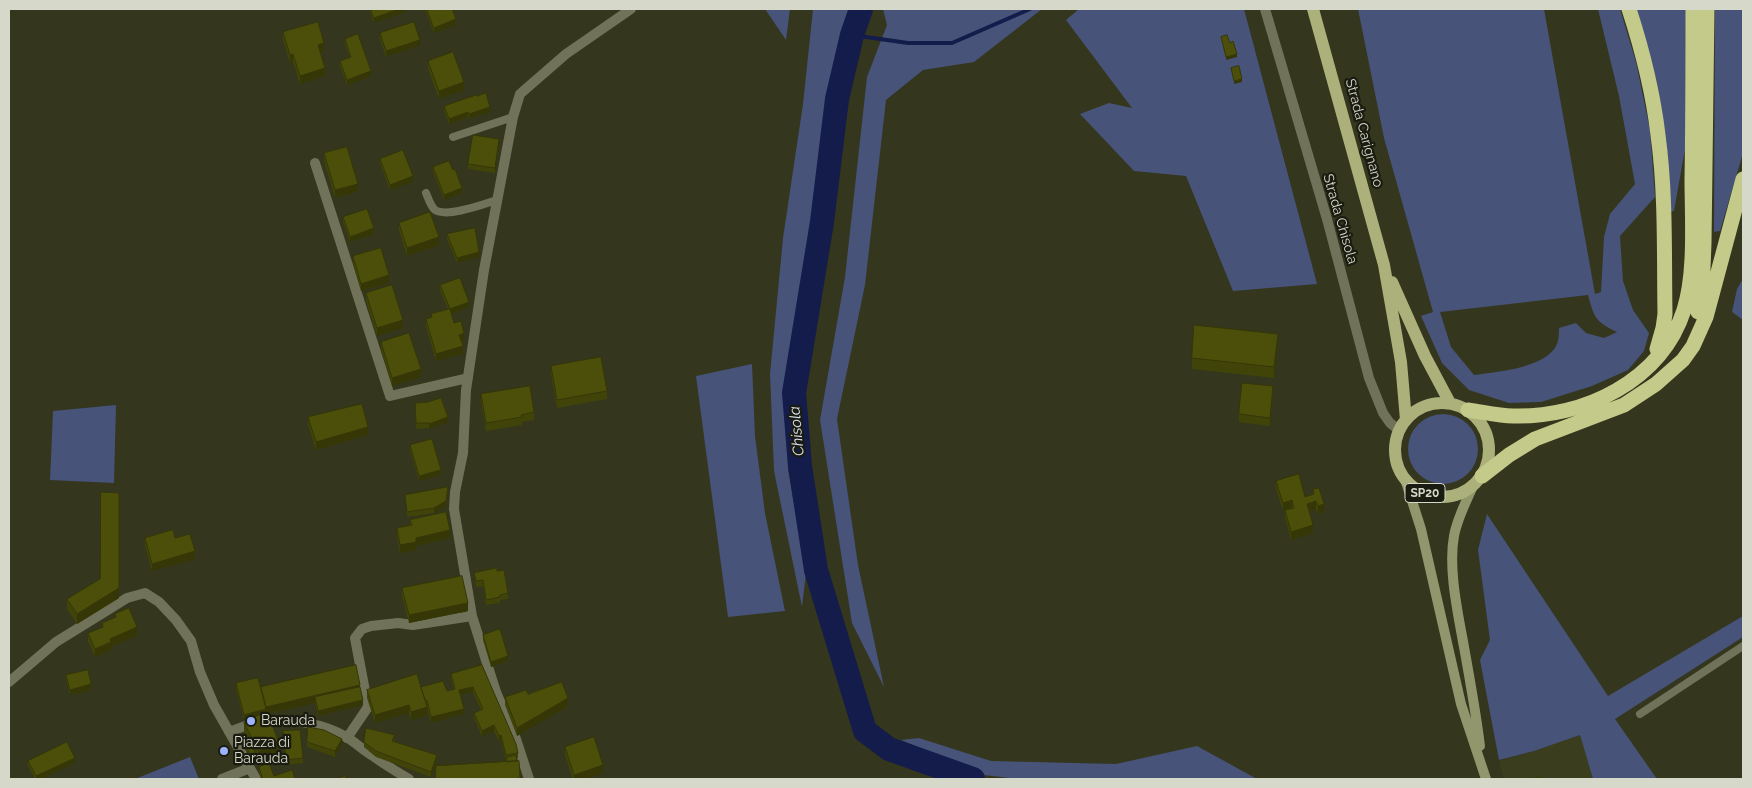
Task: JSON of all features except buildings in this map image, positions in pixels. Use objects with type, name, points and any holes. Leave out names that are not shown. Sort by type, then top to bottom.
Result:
[{"type":"highway","points":[[1629,9],[1643,59],[1658,134],[1662,174],[1665,314],[1655,354],[1649,364],[1629,382]]},
{"type":"highway","points":[[1468,410],[1510,416],[1543,414],[1600,399],[1618,390],[1646,370],[1666,347],[1678,326],[1688,289],[1692,230],[1693,9]]},
{"type":"highway","points":[[1656,384],[1670,367],[1691,332],[1697,317],[1702,294],[1706,9]]},
{"type":"highway","points":[[1477,481],[1509,455],[1535,439],[1624,405],[1656,384],[1683,360],[1700,333],[1706,317],[1743,179]]},
{"type":"main road","name":"Strada Carignano","points":[[1313,9],[1384,265]]},
{"type":"main road","name":"SP20","points":[[1384,265],[1401,362],[1403,425]]},
{"type":"main road","name":"SP20","points":[[1384,265],[1425,356],[1450,403]]},
{"type":"main road","name":"SP20","points":[[1438,402],[1450,403],[1468,410],[1479,420],[1487,433],[1490,447],[1488,462],[1459,520],[1454,537],[1453,565],[1458,614],[1473,696],[1484,776],[1461,704],[1421,529],[1405,479],[1396,459],[1396,444],[1403,425],[1415,411],[1426,405],[1438,402]]},
{"type":"main road","name":"SP20","points":[[1405,479],[1421,492],[1434,496],[1448,496],[1461,493],[1477,481]]},
{"type":"street","points":[[529,779],[516,739],[496,692],[472,616],[454,509],[454,492],[463,453],[468,378],[484,270],[512,117],[520,94],[566,54],[631,9]]},
{"type":"street","name":"Strada Chisola","points":[[1266,9],[1327,220],[1369,378],[1383,413],[1390,423],[1403,425]]},
{"type":"street","points":[[315,163],[390,396],[468,378]]},
{"type":"street","points":[[9,682],[56,642],[127,598],[145,593],[159,602],[176,620],[191,641],[200,672],[214,705],[256,779]]},
{"type":"street","points":[[348,738],[368,707],[355,638],[362,629],[398,623],[413,625],[472,616]]},
{"type":"street","points":[[229,732],[239,727],[262,721],[316,725],[348,738],[408,779]]},
{"type":"street","points":[[222,779],[250,768]]},
{"type":"lane","points":[[453,137],[512,117]]},
{"type":"lane","points":[[426,193],[434,209],[442,212],[451,212],[497,200]]},
{"type":"lane","points":[[1640,714],[1743,646]]},
{"type":"shaded area","points":[[765,9],[790,9],[786,40]]},
{"type":"shaded area","points":[[813,9],[849,9],[827,110],[809,246],[785,377],[788,469],[806,573],[802,607],[774,471],[770,374],[783,238],[803,104]]},
{"type":"shaded area","points":[[883,9],[1042,9],[974,62],[923,70],[886,100],[865,285],[837,419],[858,565],[884,687],[852,623],[820,420],[845,277],[867,77],[887,25]]},
{"type":"shaded area","points":[[1079,9],[1244,9],[1317,284],[1233,291],[1186,176],[1134,171],[1080,114],[1109,103],[1132,108],[1066,20]]},
{"type":"shaded area","points":[[1358,9],[1544,9],[1595,294],[1601,292],[1604,237],[1610,214],[1635,184],[1619,96],[1598,9],[1620,9],[1636,62],[1650,130],[1655,197],[1620,236],[1623,281],[1633,310],[1649,333],[1644,351],[1628,370],[1592,386],[1541,402],[1509,403],[1469,390],[1442,363],[1421,316],[1433,312],[1384,138]],"holes":[[[1588,295],[1594,314],[1600,322],[1617,332],[1604,338],[1586,333],[1576,323],[1559,328],[1557,344],[1543,359],[1520,367],[1474,375],[1451,347],[1440,312]]]},
{"type":"shaded area","points":[[1635,9],[1688,9],[1688,132],[1674,211],[1669,212]]},
{"type":"shaded area","points":[[1715,9],[1743,9],[1743,153],[1720,231],[1714,232]]},
{"type":"shaded area","points":[[1743,279],[1743,320],[1732,312],[1737,289]]},
{"type":"shaded area","points":[[752,364],[755,436],[765,513],[785,611],[728,617],[696,376]]},
{"type":"shaded area","points":[[116,405],[114,483],[50,480],[53,411]]},
{"type":"shaded area","points":[[1450,414],[1463,420],[1472,429],[1476,435],[1478,449],[1476,463],[1468,474],[1457,482],[1436,484],[1429,482],[1418,474],[1410,463],[1408,442],[1410,435],[1418,424],[1429,416]]},
{"type":"shaded area","points":[[1487,514],[1608,696],[1743,616],[1743,637],[1615,719],[1657,779],[1593,779],[1580,735],[1534,751],[1499,760],[1480,660],[1490,640],[1478,550]]},
{"type":"shaded area","points":[[1580,735],[1593,779],[1504,779],[1499,761]]},
{"type":"shaded area","points":[[919,738],[991,761],[1116,764],[1197,746],[1257,779],[1018,779],[984,775],[901,740]]},
{"type":"shaded area","points":[[190,757],[199,779],[135,779]]},
{"type":"waterway","name":"Chisola","points":[[861,9],[852,35],[837,99],[822,222],[794,393],[800,466],[816,570],[865,731],[889,749],[973,779]]},
{"type":"waterway","points":[[852,35],[908,43],[952,43],[1030,9]]},
{"type":"place","name":"Barauda","points":[[251,721]]},
{"type":"place","name":"Piazza di Barauda","points":[[224,751]]}]
